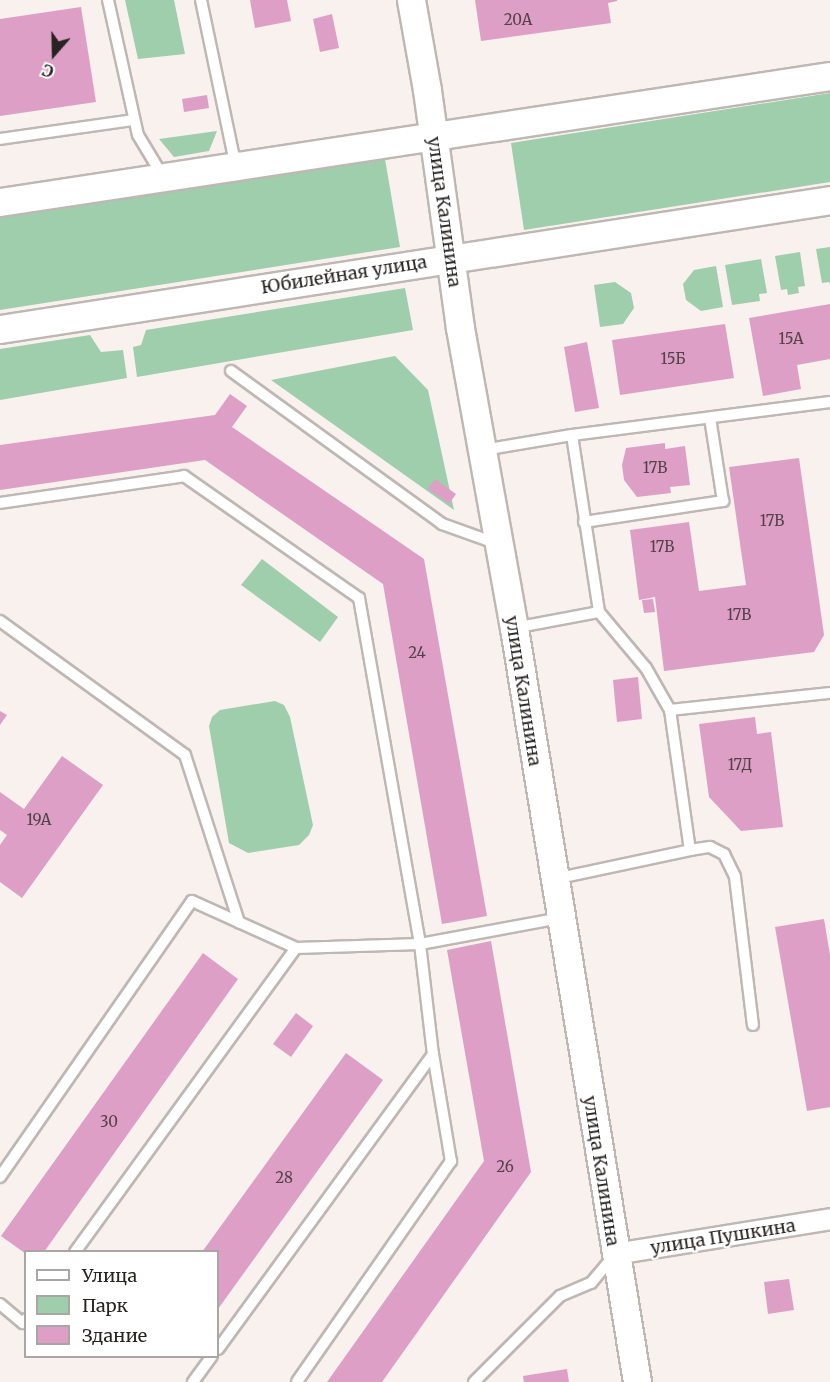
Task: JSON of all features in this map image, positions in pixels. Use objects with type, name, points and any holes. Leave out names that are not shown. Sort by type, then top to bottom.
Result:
[{"type":"main road","name":"улица Калинина","points":[[411,0],[482,450],[514,628],[637,1382]]},
{"type":"main road","points":[[0,202],[830,76]]},
{"type":"main road","name":"Юбилейная улица","points":[[0,329],[830,200]]},
{"type":"street","name":"улица Пушкина","points":[[615,1254],[830,1219]]},
{"type":"lane","points":[[108,0],[138,135],[164,178]]},
{"type":"lane","points":[[201,0],[236,167]]},
{"type":"lane","points":[[0,139],[134,120]]},
{"type":"lane","points":[[231,371],[442,524],[498,544]]},
{"type":"lane","points":[[482,450],[572,435],[830,402]]},
{"type":"lane","points":[[584,522],[723,501],[710,418]]},
{"type":"lane","points":[[572,435],[599,612],[646,668],[670,710],[690,849]]},
{"type":"lane","points":[[0,502],[184,476],[359,598],[420,944],[433,1054],[451,1161],[297,1382]]},
{"type":"lane","points":[[514,628],[599,612]]},
{"type":"lane","points":[[0,621],[185,755],[239,922]]},
{"type":"lane","points":[[670,710],[830,693]]},
{"type":"lane","points":[[554,879],[690,849],[710,847],[724,854],[735,877],[753,1025]]},
{"type":"lane","points":[[0,1177],[192,901],[296,948],[420,944],[560,918]]},
{"type":"lane","points":[[76,1250],[296,948]]},
{"type":"lane","points":[[219,1348],[433,1054]]},
{"type":"lane","points":[[474,1382],[560,1296],[591,1282],[615,1254]]},
{"type":"lane","points":[[0,1304],[24,1322]]},
{"type":"lane","points":[[193,1382],[211,1358]]},
{"type":"green space","points":[[125,0],[174,0],[185,54],[138,59]]},
{"type":"green space","points":[[830,93],[830,182],[524,230],[511,143]]},
{"type":"green space","points":[[217,131],[209,151],[174,157],[159,139]]},
{"type":"green space","points":[[385,159],[400,247],[0,310],[0,218]]},
{"type":"green space","points":[[830,247],[830,285],[829,282],[822,283],[816,249]]},
{"type":"green space","points":[[800,252],[805,286],[798,287],[799,293],[788,295],[787,289],[781,290],[775,256]]},
{"type":"green space","points":[[761,259],[767,293],[759,294],[760,301],[732,305],[725,265]]},
{"type":"green space","points":[[716,266],[723,307],[701,311],[686,300],[683,284],[694,270]]},
{"type":"green space","points":[[615,282],[631,293],[634,308],[623,324],[600,327],[594,285]]},
{"type":"green space","points":[[405,288],[413,330],[137,377],[133,347],[141,345],[146,330]]},
{"type":"green space","points":[[90,335],[101,352],[123,350],[127,378],[0,400],[0,349]]},
{"type":"green space","points":[[395,356],[428,390],[454,510],[271,380]]},
{"type":"green space","points":[[262,559],[338,617],[320,642],[241,585]]},
{"type":"green space","points":[[275,701],[284,705],[290,717],[313,825],[309,835],[299,845],[248,853],[229,843],[209,726],[212,717],[220,710]]},
{"type":"building","points":[[250,0],[287,0],[291,21],[255,28]]},
{"type":"building","points":[[475,0],[617,1],[608,3],[611,23],[481,41]]},
{"type":"building","points":[[81,7],[96,102],[0,116],[0,19]]},
{"type":"building","points":[[332,14],[339,48],[320,52],[313,19]]},
{"type":"building","points":[[207,95],[209,108],[184,112],[182,99]]},
{"type":"building","points":[[830,304],[830,359],[797,365],[801,389],[763,396],[749,318]]},
{"type":"building","points":[[725,324],[734,378],[620,395],[612,340]]},
{"type":"building","points":[[587,342],[599,408],[575,412],[564,347]]},
{"type":"building","points":[[230,394],[247,406],[232,427],[424,559],[487,916],[442,924],[383,584],[205,460],[0,490],[0,445],[215,415]]},
{"type":"building","points":[[665,443],[665,449],[685,446],[690,485],[670,487],[671,493],[637,497],[624,480],[622,465],[626,448]]},
{"type":"building","points":[[799,458],[824,635],[814,652],[664,671],[655,597],[639,600],[630,530],[689,522],[699,591],[746,585],[729,467]]},
{"type":"building","points":[[435,479],[456,494],[449,504],[428,489]]},
{"type":"building","points":[[653,599],[655,612],[644,613],[642,600]]},
{"type":"building","points":[[638,677],[642,719],[617,722],[613,680]]},
{"type":"building","points":[[0,711],[7,715],[0,725]]},
{"type":"building","points":[[755,717],[757,734],[771,732],[783,827],[741,831],[709,797],[699,724]]},
{"type":"building","points":[[62,756],[103,785],[22,898],[0,882],[0,845],[7,835],[0,830],[0,792],[24,809]]},
{"type":"building","points":[[824,919],[830,955],[830,1107],[807,1111],[775,927]]},
{"type":"building","points":[[491,941],[531,1172],[382,1382],[327,1382],[484,1161],[447,950]]},
{"type":"building","points":[[203,953],[238,979],[45,1250],[24,1250],[24,1253],[1,1236]]},
{"type":"building","points":[[296,1013],[313,1026],[291,1057],[273,1044]]},
{"type":"building","points":[[346,1053],[383,1080],[219,1308],[219,1250],[203,1250]]},
{"type":"building","points":[[789,1279],[794,1310],[768,1314],[764,1282]]},
{"type":"building","points":[[567,1369],[569,1382],[524,1382],[523,1376]]}]
